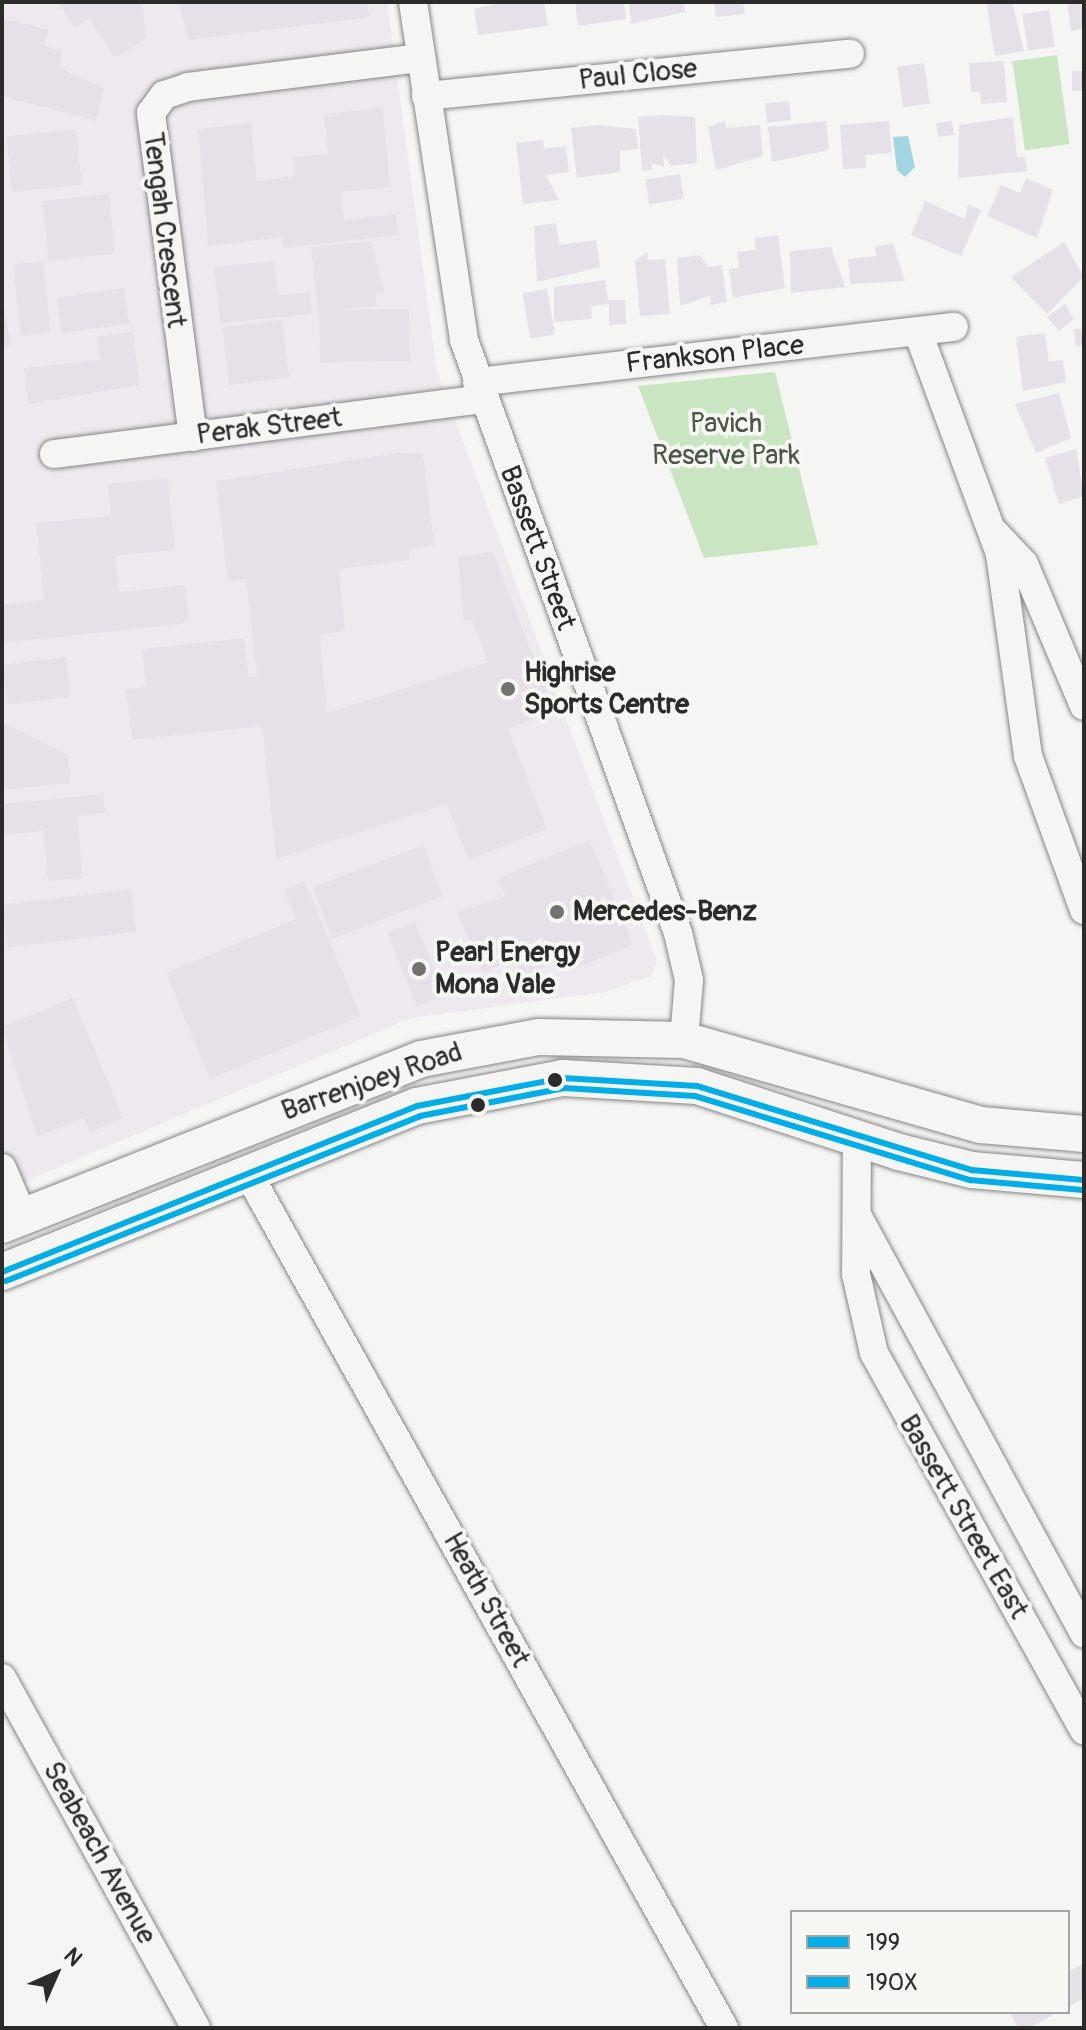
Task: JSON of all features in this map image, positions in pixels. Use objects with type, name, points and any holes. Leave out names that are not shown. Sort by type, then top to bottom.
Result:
[{"type":"main road","name":"Barrenjoey Road","points":[[12,1221],[421,1059],[554,1036],[684,1040],[981,1125],[1084,1134]]},
{"type":"main road","name":"Bassett Street","points":[[676,1082],[684,1040]]},
{"type":"main road","name":"Barrenjoey Road","points":[[2,1272],[248,1173],[467,1092],[563,1078],[676,1082],[769,1106],[857,1139],[972,1170],[1084,1180]]},
{"type":"main road","points":[[857,1139],[882,1097]]},
{"type":"street","name":"Bassett Street","points":[[413,2],[464,340],[678,933],[689,980],[684,1040]]},
{"type":"street","name":"Paul Close","points":[[426,96],[850,54]]},
{"type":"street","name":"Tengah Crescent","points":[[193,437],[151,113],[164,95],[188,87],[421,58]]},
{"type":"street","name":"Frankson Place","points":[[480,391],[919,335],[954,327]]},
{"type":"street","points":[[919,335],[991,530],[1028,756],[1084,910]]},
{"type":"street","name":"Perak Street","points":[[54,454],[193,437],[480,391]]},
{"type":"street","points":[[991,530],[1024,564],[1084,706]]},
{"type":"street","name":"Bassett Street East","points":[[857,1139],[859,1295],[898,1403],[1084,1731]]},
{"type":"street","points":[[2,1168],[12,1221]]},
{"type":"street","name":"Heath Street","points":[[248,1173],[724,2028]]},
{"type":"street","name":"Bassett Street East","points":[[858,1216],[1084,1634]]},
{"type":"street","points":[[859,1295],[898,1289]]},
{"type":"street","name":"Seabeach Avenue","points":[[2,1678],[11,1716],[196,2028]]},
{"type":"shaded area","points":[[2,2],[387,2],[437,372],[657,962],[651,976],[606,992],[411,1018],[2,1191]]},
{"type":"green space","points":[[1057,55],[1070,144],[1025,150],[1012,61]]},
{"type":"green space","name":"Pavich Reserve Park","points":[[775,372],[818,545],[704,558],[638,386]]},
{"type":"water","points":[[908,136],[915,167],[905,177],[897,170],[893,137]]},
{"type":"building","points":[[58,2],[143,2],[146,38],[115,58],[89,19],[75,28]]},
{"type":"building","points":[[178,2],[367,2],[369,17],[189,40]]},
{"type":"building","points":[[503,2],[544,2],[548,26],[478,35],[474,9]]},
{"type":"building","points":[[575,2],[624,2],[626,19],[578,26]]},
{"type":"building","points":[[629,2],[684,2],[685,12],[631,24]]},
{"type":"building","points":[[714,2],[743,2],[745,14],[716,17]]},
{"type":"building","points":[[986,2],[1012,2],[1024,51],[995,56]]},
{"type":"building","points":[[1067,2],[1084,2],[1084,29],[1071,31]]},
{"type":"building","points":[[1049,10],[1055,47],[1028,51],[1022,14]]},
{"type":"building","points":[[2,18],[49,30],[44,46],[63,51],[59,68],[104,88],[96,121],[2,96]]},
{"type":"building","points":[[1004,61],[1007,102],[981,104],[980,92],[971,92],[969,63]]},
{"type":"building","points":[[924,63],[930,104],[903,107],[897,67]]},
{"type":"building","points":[[1072,71],[1084,71],[1084,91],[1072,91]]},
{"type":"building","points":[[789,101],[791,120],[767,122],[765,104]]},
{"type":"building","points":[[383,108],[390,187],[341,192],[344,220],[396,214],[398,235],[283,248],[282,237],[208,246],[198,129],[251,123],[257,181],[295,176],[293,157],[328,154],[324,114]]},
{"type":"building","points":[[638,117],[695,117],[697,163],[671,166],[663,154],[664,167],[651,163],[652,170],[642,171]]},
{"type":"building","points":[[1013,117],[1017,157],[1025,157],[1027,171],[958,178],[959,125]]},
{"type":"building","points":[[725,121],[726,128],[760,125],[763,156],[716,170],[708,127]]},
{"type":"building","points":[[826,121],[829,150],[772,162],[768,127]]},
{"type":"building","points":[[889,121],[892,153],[865,155],[866,168],[843,169],[840,125]]},
{"type":"building","points":[[952,121],[954,135],[938,137],[936,123]]},
{"type":"building","points":[[598,125],[636,129],[638,149],[620,151],[620,172],[577,178],[571,128]]},
{"type":"building","points":[[76,129],[82,185],[12,192],[6,136]]},
{"type":"building","points":[[543,140],[544,149],[566,146],[569,172],[546,175],[559,200],[523,204],[516,143]]},
{"type":"building","points":[[680,174],[684,199],[649,204],[645,179]]},
{"type":"building","points":[[1026,178],[1053,190],[1037,238],[987,216],[1001,185],[1020,193]]},
{"type":"building","points":[[109,194],[115,254],[49,261],[42,201]]},
{"type":"building","points":[[925,201],[965,219],[968,204],[981,210],[961,256],[911,235]]},
{"type":"building","points":[[556,223],[559,245],[596,240],[600,267],[537,282],[534,226]]},
{"type":"building","points":[[778,235],[785,288],[733,298],[729,269],[739,268],[737,252],[756,250],[754,238]]},
{"type":"building","points":[[371,241],[384,292],[376,293],[377,306],[318,313],[311,247]]},
{"type":"building","points":[[1064,242],[1084,277],[1047,314],[1011,277]]},
{"type":"building","points":[[893,244],[905,281],[850,284],[848,259],[876,256],[875,246]]},
{"type":"building","points":[[831,247],[845,287],[791,293],[790,251]]},
{"type":"building","points":[[647,252],[648,260],[665,259],[670,314],[640,316],[635,261]]},
{"type":"building","points":[[700,255],[708,267],[722,265],[727,302],[711,305],[710,296],[680,306],[677,258]]},
{"type":"building","points":[[43,261],[51,333],[21,336],[13,264]]},
{"type":"building","points":[[274,261],[278,295],[310,292],[312,314],[220,323],[214,267]]},
{"type":"building","points":[[605,280],[608,300],[625,300],[626,324],[609,325],[609,304],[591,306],[592,319],[554,322],[554,287]]},
{"type":"building","points":[[124,288],[129,324],[62,333],[57,297]]},
{"type":"building","points":[[547,289],[555,334],[530,339],[522,293]]},
{"type":"building","points":[[2,293],[11,346],[2,348]]},
{"type":"building","points":[[1065,304],[1074,319],[1059,331],[1047,317]]},
{"type":"building","points":[[409,309],[410,361],[320,363],[319,311]]},
{"type":"building","points":[[282,320],[289,378],[230,385],[222,327]]},
{"type":"building","points":[[1081,328],[1084,345],[1076,346],[1073,329]]},
{"type":"building","points":[[133,332],[139,385],[28,404],[24,368],[100,360],[97,336]]},
{"type":"building","points":[[1045,333],[1049,362],[1063,360],[1066,382],[1023,391],[1016,337]]},
{"type":"building","points":[[1059,393],[1071,438],[1036,453],[1015,404]]},
{"type":"building","points":[[1076,449],[1084,496],[1059,504],[1045,458]]},
{"type":"building","points":[[398,453],[423,454],[434,545],[409,548],[410,560],[339,569],[345,631],[320,635],[327,713],[488,662],[472,620],[463,620],[458,557],[493,552],[554,711],[508,729],[547,829],[469,860],[446,804],[276,859],[262,726],[132,740],[126,689],[146,687],[142,649],[244,638],[249,677],[257,676],[246,579],[228,581],[216,481]]},
{"type":"building","points":[[168,478],[175,550],[115,556],[119,592],[185,585],[189,618],[182,624],[2,643],[2,605],[44,600],[36,523],[111,516],[108,484]]},
{"type":"building","points":[[66,657],[71,697],[7,705],[2,665]]},
{"type":"building","points":[[2,722],[68,755],[71,783],[2,790]]},
{"type":"building","points":[[103,794],[105,813],[77,816],[83,878],[48,881],[43,831],[2,835],[2,804]]},
{"type":"building","name":"Mercedes-Benz","points":[[590,840],[633,945],[569,971],[564,959],[522,976],[514,959],[483,972],[457,912],[506,896],[498,878]]},
{"type":"building","points":[[423,845],[443,896],[333,939],[313,887]]},
{"type":"building","points":[[304,881],[361,1016],[210,1079],[166,973],[296,919],[284,890]]},
{"type":"building","points":[[131,889],[136,932],[7,948],[2,905]]},
{"type":"building","points":[[415,922],[445,995],[417,1006],[387,933]]},
{"type":"building","points":[[73,998],[123,1118],[90,1132],[84,1118],[37,1137],[2,1027]]},
{"type":"building","points":[[1084,1963],[1084,1998],[1070,2006],[1070,1971]]},
{"type":"building","points":[[1010,2014],[1054,2014],[1029,2028],[1018,2028]]},
{"type":"transit line","name":"199","points":[[2,1272],[417,1106],[563,1078],[697,1086],[972,1170],[1084,1180]]},
{"type":"transit line","name":"190X","points":[[6,1281],[420,1116],[564,1088],[695,1096],[970,1180],[1083,1190]]},
{"type":"place","name":"Highrise Sports Centre","points":[[508,689]]},
{"type":"place","name":"Mercedes-Benz","points":[[557,912]]},
{"type":"place","name":"Pearl Energy Mona Vale","points":[[419,969]]}]
